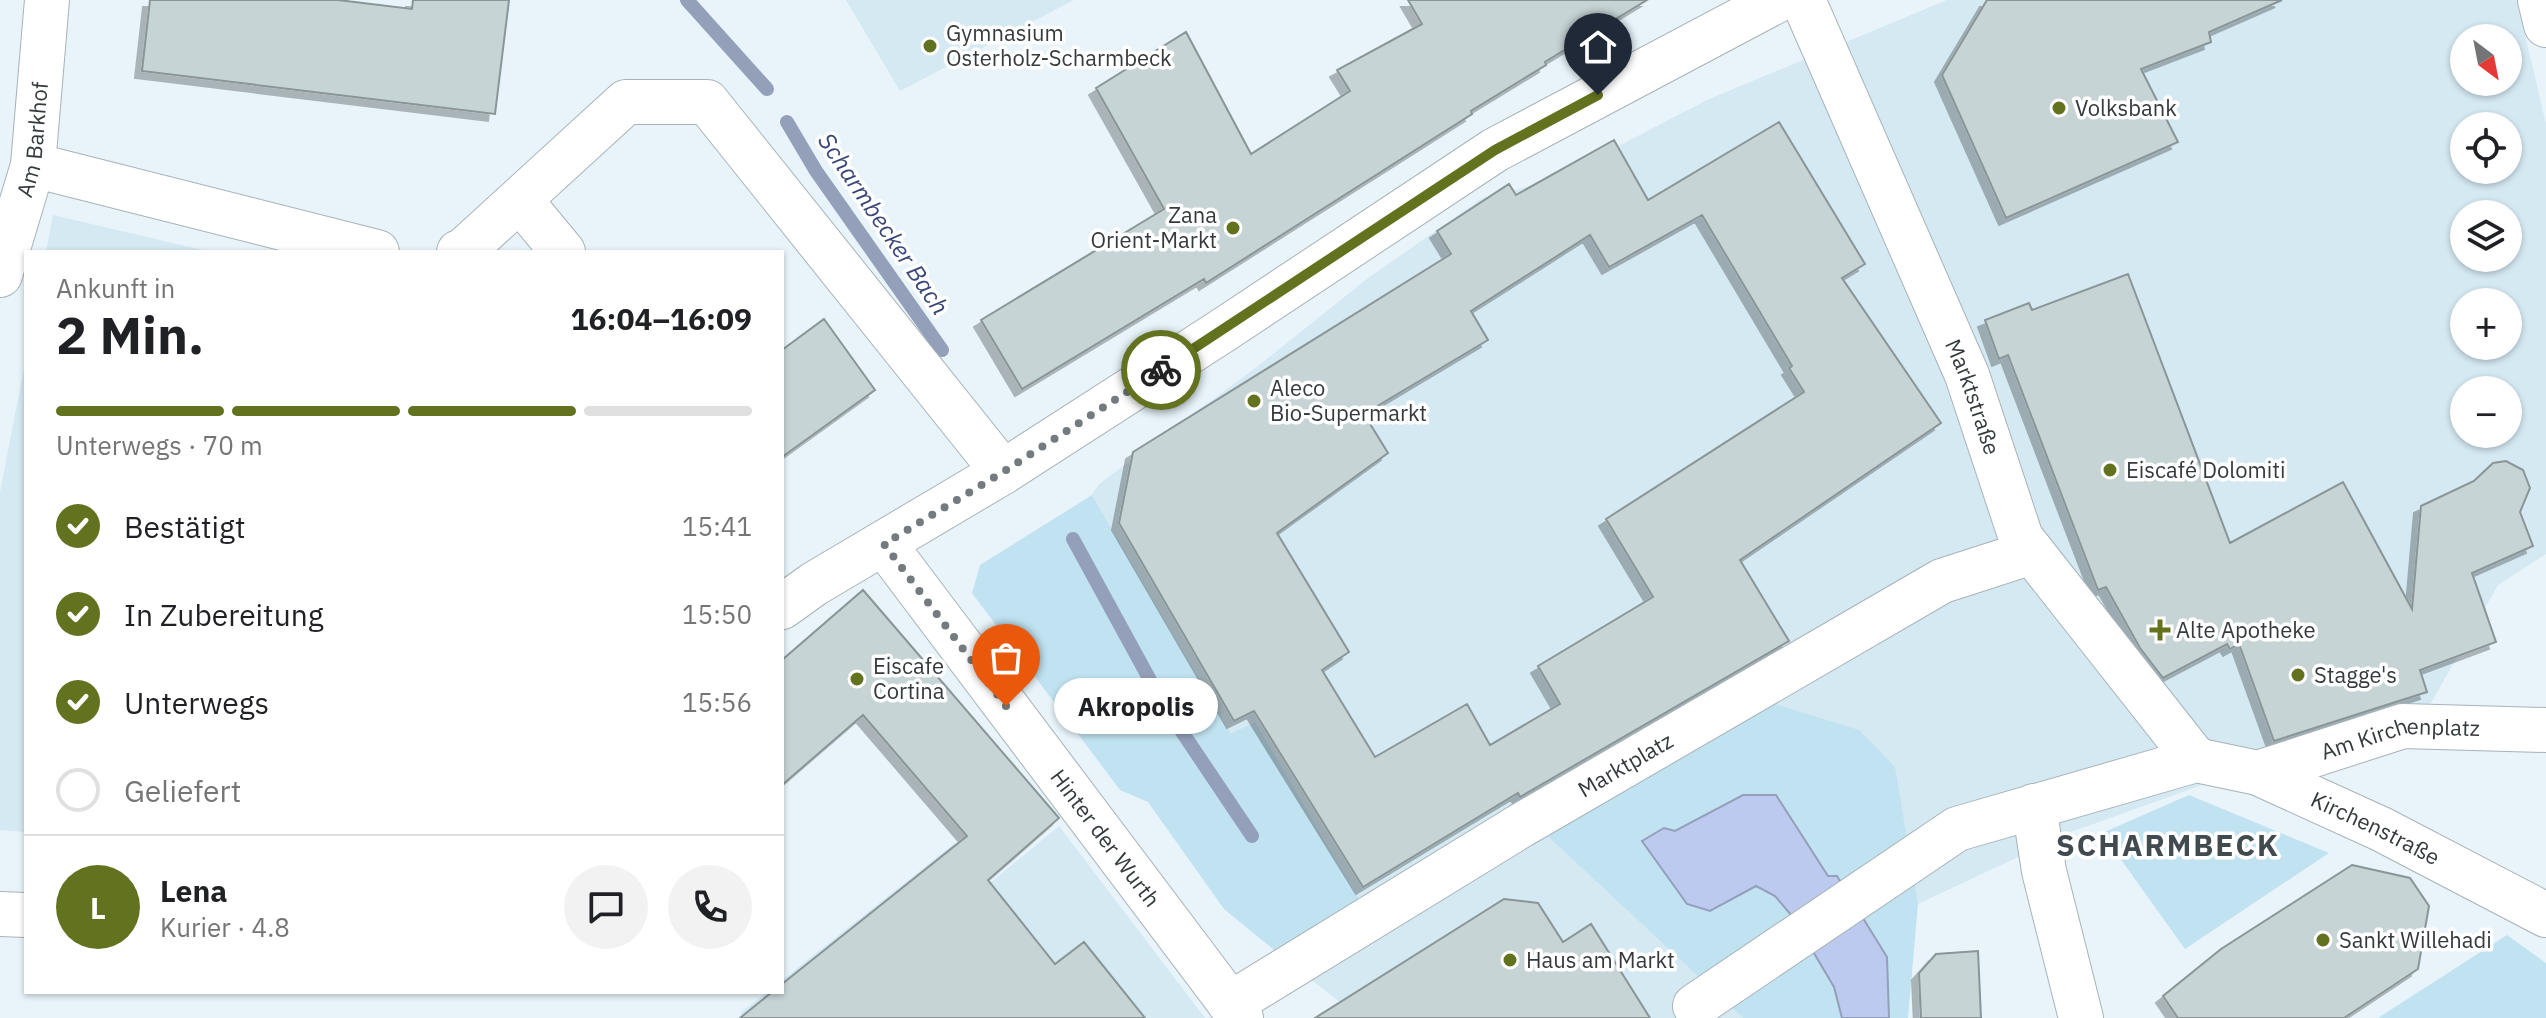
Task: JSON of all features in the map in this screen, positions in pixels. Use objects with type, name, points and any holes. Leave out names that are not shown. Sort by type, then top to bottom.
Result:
[{"type":"street","points":[[784,606],[814,584],[1003,472],[1495,150],[1778,0]]},
{"type":"street","name":"Marktstraße","points":[[1803,0],[1967,375],[2021,538],[2196,760]]},
{"type":"street","points":[[2540,0],[2546,25]]},
{"type":"street","name":"Am Barkhof","points":[[0,275],[33,165],[52,3]]},
{"type":"street","points":[[477,247],[520,200],[626,102],[707,102],[1003,472]]},
{"type":"street","points":[[33,165],[369,250]]},
{"type":"street","points":[[520,200],[561,250]]},
{"type":"street","name":"Hinter der Wurth","points":[[884,544],[1237,1013]]},
{"type":"street","name":"Marktplatz","points":[[1237,1013],[1520,826],[1942,581],[2032,552]]},
{"type":"street","name":"Am Kirchenplatz","points":[[2258,773],[2403,726],[2546,730]]},
{"type":"street","points":[[1695,1006],[1957,829],[2196,760]]},
{"type":"street","name":"Kirchenstraße","points":[[2196,760],[2258,773],[2381,829],[2546,915]]},
{"type":"street","points":[[2034,806],[2044,871],[2081,1018]]},
{"type":"street","points":[[0,914],[24,915]]},
{"type":"shaded area","name":"Gymnasium Osterholz-Scharmbeck","points":[[846,0],[1074,0],[900,91]]},
{"type":"shaded area","points":[[1947,0],[2517,0],[2546,124],[2546,554],[2498,585],[2431,703],[2071,832],[1918,904],[1894,766],[1542,831],[1743,1018],[1353,1018],[1346,1007],[1290,963],[1255,722],[1231,735],[1092,495],[1099,484],[1258,366],[1368,278],[1483,198],[1551,181],[1707,100]]},
{"type":"shaded area","points":[[53,215],[202,250],[46,250]]},
{"type":"shaded area","points":[[24,368],[24,832],[0,830],[0,492]]},
{"type":"shaded area","points":[[1092,495],[1231,734],[1255,722],[1367,913],[1290,963],[1224,909],[1148,802],[1120,790],[972,593],[980,565]]},
{"type":"shaded area","points":[[1762,700],[1859,730],[1895,767],[1918,904],[1908,1018],[1743,1018],[1541,830]]},
{"type":"shaded area","points":[[1743,795],[1776,795],[1828,876],[1837,876],[1887,957],[1889,1018],[1842,1018],[1834,987],[1792,916],[1775,896],[1756,886],[1710,911],[1687,904],[1642,841],[1664,828],[1675,831]]},
{"type":"shaded area","points":[[2189,795],[2329,853],[2185,949],[2102,833]]},
{"type":"shaded area","points":[[1059,826],[1205,1018],[744,1018],[740,1013],[764,994],[784,994],[784,978],[955,843],[990,883]]},
{"type":"shaded area","points":[[2507,935],[2546,963],[2546,1018],[2378,1018]]},
{"type":"building","points":[[150,0],[338,0],[412,9],[413,0],[509,0],[495,114],[142,71]]},
{"type":"building","points":[[1408,0],[1647,0],[1545,62],[1546,65],[1471,111],[1472,114],[1206,283],[1204,279],[1022,389],[981,320],[1164,209],[1096,88],[1186,32],[1251,154],[1350,91],[1337,70],[1422,24]]},
{"type":"building","name":"Volksbank","points":[[1987,0],[2282,0],[2209,32],[2211,42],[2141,69],[2178,142],[2006,218],[1942,75]]},
{"type":"building","points":[[1779,122],[1865,264],[1842,278],[1941,423],[1740,560],[1789,641],[1520,797],[1518,793],[1363,887],[1254,711],[1234,721],[1119,523],[1133,452],[1451,254],[1437,231],[1509,184],[1516,195],[1614,140],[1648,200]],"holes":[[[1702,215],[1792,366],[1789,368],[1804,392],[1606,519],[1653,597],[1538,666],[1560,704],[1490,745],[1467,704],[1375,757],[1322,670],[1349,652],[1277,533],[1388,453],[1364,414],[1488,340],[1471,311],[1590,235],[1609,267]]]},
{"type":"building","points":[[2128,274],[2230,543],[2343,482],[2412,609],[2421,506],[2474,481],[2493,463],[2506,461],[2523,470],[2530,488],[2520,512],[2533,546],[2472,573],[2496,642],[2420,670],[2427,692],[2274,741],[2239,644],[2230,649],[2227,644],[2163,678],[2140,648],[2106,587],[2098,590],[2008,355],[1999,359],[1985,320],[2029,303],[2032,310]]},
{"type":"building","points":[[824,319],[875,390],[784,456],[784,349]]},
{"type":"building","points":[[863,590],[1059,818],[988,880],[1055,964],[1084,942],[1145,1018],[740,1018],[770,994],[784,994],[784,982],[967,836],[863,715],[784,783],[784,658]]},
{"type":"building","name":"Sankt Willehadi","points":[[2352,865],[2410,878],[2429,906],[2418,969],[2344,1018],[2178,1018],[2163,996],[2221,949]]},
{"type":"building","name":"Haus am Markt","points":[[1504,899],[1538,903],[1563,942],[1591,924],[1650,1018],[1315,1018]]},
{"type":"building","points":[[1978,951],[1981,1018],[1921,1018],[1919,973],[1936,954]]},
{"type":"waterway","name":"Scharmbecker Bach","points":[[687,0],[767,89]]},
{"type":"waterway","name":"Scharmbecker Bach","points":[[787,122],[816,171],[942,350]]},
{"type":"waterway","name":"Scharmbecker Bach","points":[[1073,539],[1162,702],[1252,836]]},
{"type":"way so far","points":[[1006,706],[884,544],[1161,370]]},
{"type":"place","name":"Gymnasium Osterholz-Scharmbeck","points":[[930,46]]},
{"type":"place","name":"Volksbank","points":[[2059,108]]},
{"type":"place","name":"Zana Orient-Markt","points":[[1233,228]]},
{"type":"place","name":"Aleco Bio-Supermarkt","points":[[1254,401]]},
{"type":"place","name":"Eiscafé Dolomiti","points":[[2110,470]]},
{"type":"place","name":"Alte Apotheke","points":[[2160,630]]},
{"type":"place","name":"Stagge's","points":[[2298,675]]},
{"type":"place","name":"Eiscafe Cortina","points":[[857,679]]},
{"type":"place","name":"Akropolis","points":[[1006,706]]},
{"type":"place","name":"Sankt Willehadi","points":[[2323,940]]},
{"type":"place","name":"Haus am Markt","points":[[1510,960]]},
{"type":"district","name":"SCHARMBECK","points":[[2168,846]]},
{"type":"route","points":[[1161,370],[1495,150],[1598,95]]}]
